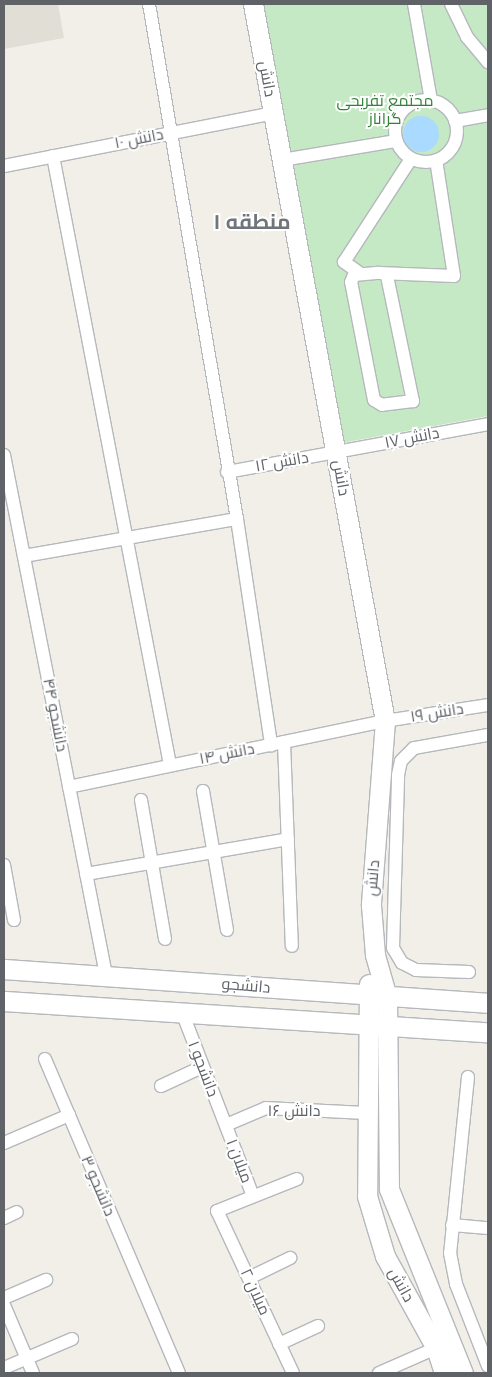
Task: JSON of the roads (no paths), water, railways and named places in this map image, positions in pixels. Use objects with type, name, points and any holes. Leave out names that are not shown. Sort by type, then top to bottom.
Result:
[{"type":"main road","name":"دانش","points":[[253,4],[385,721],[371,905],[375,955],[387,997],[389,1189],[463,1373]]},
{"type":"main road","name":"دانش","points":[[375,955],[366,996],[365,1113],[367,1196],[374,1227],[385,1256],[436,1348],[444,1373]]},
{"type":"main road","name":"دانشجو","points":[[4,969],[106,975],[366,996],[488,1003]]},
{"type":"main road","name":"دانشجو","points":[[4,1001],[488,1032]]},
{"type":"street","points":[[149,4],[227,472],[237,519],[271,745]]},
{"type":"street","points":[[414,4],[431,100]]},
{"type":"street","points":[[451,4],[467,37],[488,62]]},
{"type":"street","points":[[431,100],[441,104],[455,120],[451,149],[436,160],[412,159],[396,141],[396,125],[402,111],[411,104],[431,100]]},
{"type":"street","name":"دانش ۱۰","points":[[4,166],[274,113]]},
{"type":"street","points":[[455,120],[488,115]]},
{"type":"street","points":[[282,160],[396,141]]},
{"type":"street","points":[[53,156],[170,765]]},
{"type":"street","points":[[412,159],[344,262],[361,274],[454,276],[436,160]]},
{"type":"street","points":[[361,274],[351,282],[374,400],[382,406],[413,401],[387,276]]},
{"type":"street","name":"دانش ۱۷","points":[[336,453],[488,424]]},
{"type":"street","name":"دانش ۱۲","points":[[227,472],[336,453]]},
{"type":"street","name":"دانشجو ۴۴","points":[[4,455],[106,975]]},
{"type":"street","points":[[24,556],[126,535],[237,519]]},
{"type":"street","name":"دانش ۱۹","points":[[385,721],[488,705]]},
{"type":"street","name":"دانش ۱۴","points":[[69,787],[385,721]]},
{"type":"street","points":[[469,972],[416,970],[402,963],[393,948],[398,775],[401,761],[414,748],[488,735]]},
{"type":"street","points":[[284,742],[292,946]]},
{"type":"street","points":[[203,791],[227,930]]},
{"type":"street","points":[[141,800],[165,939]]},
{"type":"street","points":[[86,874],[288,839]]},
{"type":"street","points":[[4,865],[14,920]]},
{"type":"street","name":"دانشجو ۱","points":[[182,1012],[226,1125]]},
{"type":"street","name":"دانشجو ۳","points":[[45,1059],[179,1373]]},
{"type":"street","points":[[160,1086],[202,1067]]},
{"type":"street","points":[[468,1077],[452,1225],[452,1269],[488,1366]]},
{"type":"street","name":"دانش ۱۶","points":[[226,1125],[266,1108],[365,1113]]},
{"type":"street","points":[[4,1143],[68,1115]]},
{"type":"street","name":"میلان ۱","points":[[226,1125],[253,1196]]},
{"type":"street","points":[[253,1196],[297,1179]]},
{"type":"street","name":"میلان ۲","points":[[253,1196],[217,1211],[293,1373]]},
{"type":"street","points":[[4,1218],[18,1212]]},
{"type":"street","points":[[452,1225],[488,1228]]},
{"type":"street","points":[[249,1278],[290,1258]]},
{"type":"street","points":[[4,1298],[46,1280]]},
{"type":"street","points":[[4,1305],[33,1373]]},
{"type":"street","points":[[279,1344],[318,1326]]},
{"type":"street","points":[[4,1368],[72,1338]]},
{"type":"street","points":[[379,1373],[436,1348]]},
{"type":"water","points":[[421,116],[428,117],[434,121],[438,127],[438,141],[434,147],[428,151],[421,152],[414,151],[408,147],[404,141],[403,134],[404,127],[408,121],[414,117]]},
{"type":"district","name":"منطقه ۱","points":[[252,222]]},
{"type":"park label","name":"مجتمع تفریحی گراناز","points":[[385,110]]}]
